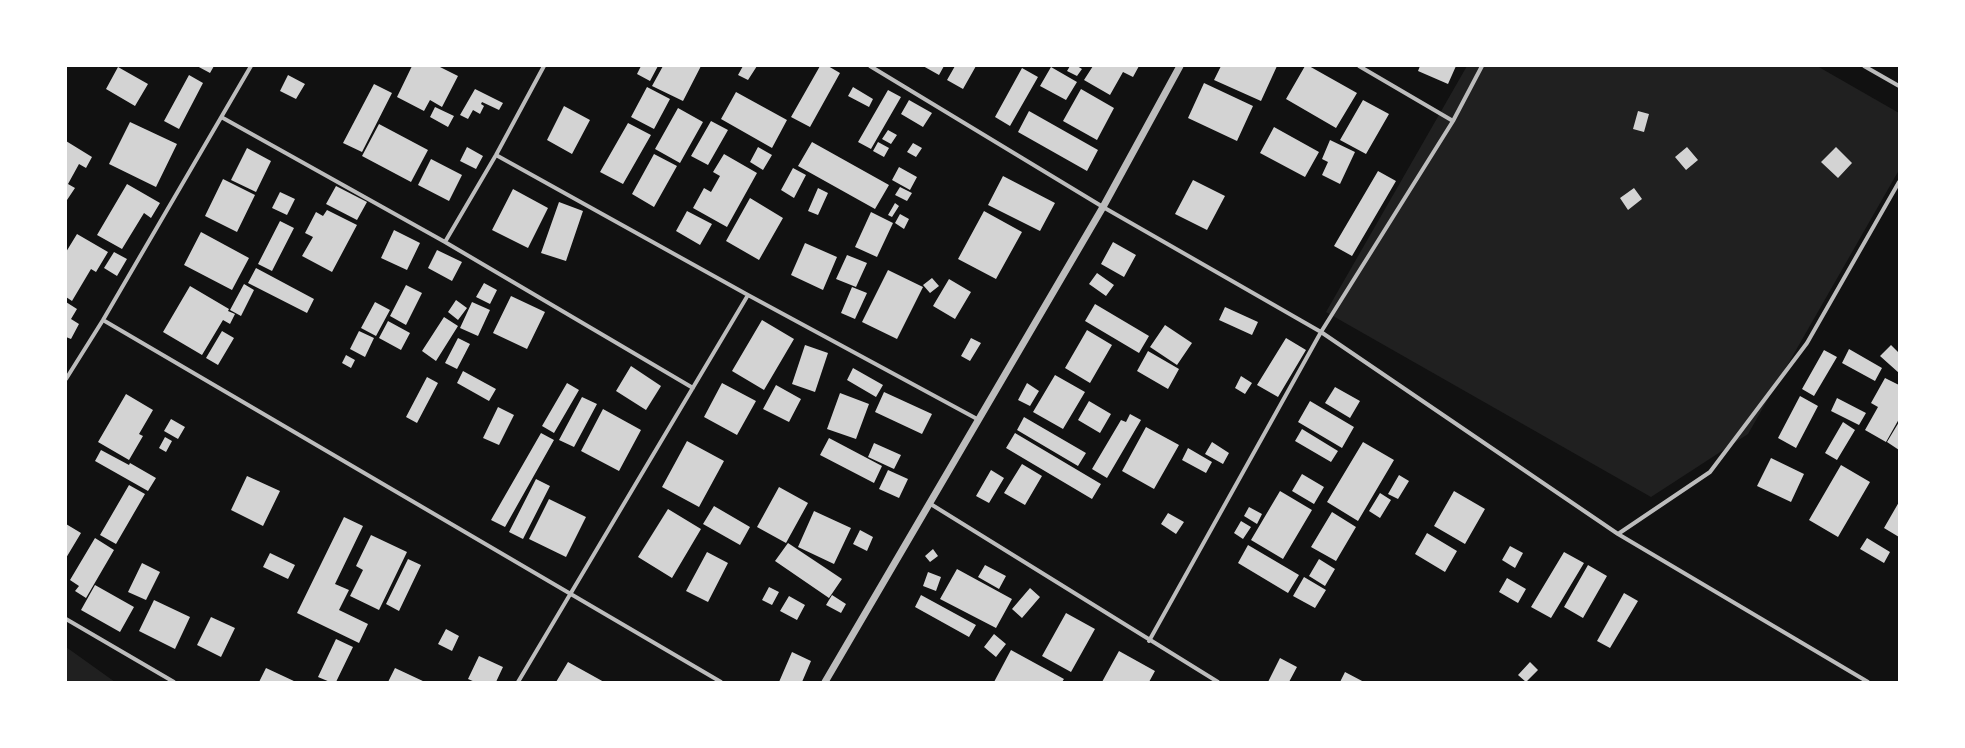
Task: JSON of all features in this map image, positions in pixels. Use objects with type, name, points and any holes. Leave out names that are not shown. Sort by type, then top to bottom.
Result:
[{"type":"street","points":[[66,379],[103,320],[251,66]]},
{"type":"street","points":[[445,242],[496,155],[544,66]]},
{"type":"street","points":[[870,66],[1103,207],[1321,332],[1618,534],[1868,682]]},
{"type":"street","points":[[825,682],[1103,207],[1180,66]]},
{"type":"street","points":[[1359,66],[1453,121]]},
{"type":"street","points":[[1149,640],[1321,332],[1453,121],[1482,66]]},
{"type":"street","points":[[1864,66],[1899,86]]},
{"type":"street","points":[[222,118],[445,242],[693,388]]},
{"type":"street","points":[[496,155],[979,421]]},
{"type":"street","points":[[1618,534],[1710,472],[1807,343],[1899,182]]},
{"type":"street","points":[[518,682],[570,592],[748,295]]},
{"type":"street","points":[[103,320],[570,592],[721,682]]},
{"type":"street","points":[[929,503],[1218,682]]},
{"type":"street","points":[[66,619],[174,682]]},
{"type":"shaded area","points":[[1467,66],[1817,66],[1899,113],[1899,170],[1748,434],[1651,497],[1326,312]]},
{"type":"shaded area","points":[[66,647],[115,682],[66,682]]},
{"type":"building","points":[[197,66],[214,66],[210,73]]},
{"type":"building","points":[[412,66],[438,66],[458,76],[442,107],[430,100],[424,111],[397,97]]},
{"type":"building","points":[[641,66],[658,66],[650,81],[637,74]]},
{"type":"building","points":[[663,66],[701,66],[683,101],[652,86]]},
{"type":"building","points":[[743,66],[757,66],[748,80],[738,75]]},
{"type":"building","points":[[820,66],[828,66],[840,73],[810,127],[791,117]]},
{"type":"building","points":[[923,66],[944,66],[939,75]]},
{"type":"building","points":[[955,66],[976,66],[963,89],[947,80]]},
{"type":"building","points":[[1070,66],[1077,66],[1082,69],[1077,76],[1067,71]]},
{"type":"building","points":[[1093,66],[1139,66],[1133,77],[1123,72],[1110,95],[1084,80]]},
{"type":"building","points":[[1221,66],[1277,66],[1261,101],[1214,80]]},
{"type":"building","points":[[1305,66],[1309,66],[1357,93],[1336,128],[1286,99]]},
{"type":"building","points":[[1420,66],[1456,66],[1448,84],[1418,71]]},
{"type":"building","points":[[118,67],[148,84],[135,106],[106,89]]},
{"type":"building","points":[[1051,67],[1077,82],[1066,100],[1040,86]]},
{"type":"building","points":[[1022,68],[1038,77],[1010,126],[995,117]]},
{"type":"building","points":[[189,75],[203,83],[179,129],[164,121]]},
{"type":"building","points":[[288,75],[305,84],[296,99],[280,91]]},
{"type":"building","points":[[1204,83],[1253,106],[1237,141],[1188,118]]},
{"type":"building","points":[[374,84],[392,93],[362,152],[343,143]]},
{"type":"building","points":[[647,87],[670,99],[654,129],[631,117]]},
{"type":"building","points":[[853,87],[873,99],[869,107],[848,96]]},
{"type":"building","points":[[475,89],[503,103],[499,110],[482,102],[481,104],[484,106],[480,114],[473,110],[468,119],[460,115]]},
{"type":"building","points":[[1081,89],[1114,108],[1097,140],[1063,121]]},
{"type":"building","points":[[888,90],[901,97],[871,149],[858,142]]},
{"type":"building","points":[[736,92],[787,120],[772,148],[721,119]]},
{"type":"building","points":[[909,100],[932,113],[923,127],[901,114]]},
{"type":"building","points":[[1363,100],[1389,114],[1366,154],[1340,140]]},
{"type":"building","points":[[564,106],[590,120],[572,154],[547,140]]},
{"type":"building","points":[[435,107],[454,116],[448,127],[430,117]]},
{"type":"building","points":[[678,108],[703,122],[680,163],[655,149]]},
{"type":"building","points":[[1029,111],[1098,150],[1087,171],[1018,132]]},
{"type":"building","points":[[1638,111],[1649,114],[1644,132],[1633,129]]},
{"type":"building","points":[[711,121],[728,130],[708,165],[691,156]]},
{"type":"building","points":[[130,122],[177,144],[156,187],[109,164]]},
{"type":"building","points":[[628,123],[651,135],[623,184],[600,172]]},
{"type":"building","points":[[379,124],[428,150],[411,182],[362,156]]},
{"type":"building","points":[[1274,127],[1319,152],[1305,177],[1260,153]]},
{"type":"building","points":[[888,130],[897,135],[891,144],[882,139]]},
{"type":"building","points":[[1330,140],[1355,152],[1340,184],[1322,175],[1328,162],[1322,159]]},
{"type":"building","points":[[66,141],[92,157],[86,168],[79,164],[68,184],[75,188],[67,200]]},
{"type":"building","points":[[812,142],[889,185],[875,209],[798,166]]},
{"type":"building","points":[[878,142],[889,148],[884,157],[873,151]]},
{"type":"building","points":[[913,143],[922,148],[916,157],[907,152]]},
{"type":"building","points":[[467,147],[483,156],[476,169],[460,161]]},
{"type":"building","points":[[758,147],[772,155],[763,170],[750,162]]},
{"type":"building","points":[[1687,147],[1698,160],[1686,170],[1675,157]]},
{"type":"building","points":[[1836,147],[1852,163],[1838,178],[1821,162]]},
{"type":"building","points":[[247,148],[271,161],[256,192],[231,180]]},
{"type":"building","points":[[654,154],[677,166],[654,207],[632,194]]},
{"type":"building","points":[[724,154],[757,173],[727,227],[693,208],[704,188],[711,192],[720,176],[713,172]]},
{"type":"building","points":[[431,159],[462,175],[449,201],[418,185]]},
{"type":"building","points":[[899,167],[917,177],[910,190],[892,180]]},
{"type":"building","points":[[793,168],[806,175],[794,198],[781,190]]},
{"type":"building","points":[[1378,171],[1396,181],[1352,256],[1334,246]]},
{"type":"building","points":[[1003,176],[1055,203],[1040,231],[988,205]]},
{"type":"building","points":[[223,179],[255,195],[237,232],[205,216]]},
{"type":"building","points":[[1193,180],[1225,196],[1207,230],[1175,214]]},
{"type":"building","points":[[127,184],[160,203],[151,218],[144,213],[122,249],[97,235]]},
{"type":"building","points":[[336,186],[367,202],[357,220],[326,204]]},
{"type":"building","points":[[900,187],[912,193],[907,201],[895,195]]},
{"type":"building","points":[[818,188],[828,193],[818,215],[808,211]]},
{"type":"building","points":[[1634,188],[1642,199],[1628,210],[1620,198]]},
{"type":"building","points":[[513,189],[548,208],[528,248],[492,230]]},
{"type":"building","points":[[280,192],[295,199],[287,215],[272,208]]},
{"type":"building","points":[[750,198],[783,218],[759,260],[726,241]]},
{"type":"building","points":[[559,202],[583,211],[566,261],[541,253]]},
{"type":"building","points":[[895,203],[899,206],[892,217],[888,215]]},
{"type":"building","points":[[327,210],[357,225],[332,272],[302,256],[313,237],[305,233],[316,212],[323,216]]},
{"type":"building","points":[[687,211],[712,224],[700,245],[676,231]]},
{"type":"building","points":[[984,211],[1022,232],[996,279],[958,259]]},
{"type":"building","points":[[871,212],[893,223],[877,257],[855,247]]},
{"type":"building","points":[[900,214],[909,219],[904,229],[895,223]]},
{"type":"building","points":[[280,221],[294,228],[272,271],[258,264]]},
{"type":"building","points":[[394,230],[420,243],[407,270],[381,258]]},
{"type":"building","points":[[201,232],[249,258],[232,290],[184,265]]},
{"type":"building","points":[[77,234],[108,252],[96,272],[91,269],[72,301],[66,297],[66,252]]},
{"type":"building","points":[[1113,242],[1136,255],[1124,277],[1101,264]]},
{"type":"building","points":[[805,243],[837,257],[823,290],[791,275]]},
{"type":"building","points":[[437,250],[462,262],[452,281],[428,268]]},
{"type":"building","points":[[114,252],[127,259],[117,276],[104,268]]},
{"type":"building","points":[[847,255],[867,263],[856,287],[836,279]]},
{"type":"building","points":[[256,268],[314,299],[307,313],[248,283]]},
{"type":"building","points":[[888,270],[923,287],[897,339],[862,322]]},
{"type":"building","points":[[1097,273],[1114,285],[1106,296],[1089,284]]},
{"type":"building","points":[[932,278],[939,286],[930,293],[923,285]]},
{"type":"building","points":[[949,279],[971,292],[955,319],[933,306]]},
{"type":"building","points":[[484,283],[497,290],[490,304],[476,297]]},
{"type":"building","points":[[244,284],[254,290],[241,316],[230,310]]},
{"type":"building","points":[[406,285],[422,293],[406,325],[390,316]]},
{"type":"building","points":[[190,286],[235,314],[230,324],[223,320],[202,355],[163,332]]},
{"type":"building","points":[[852,287],[867,293],[855,319],[841,313]]},
{"type":"building","points":[[511,296],[545,312],[527,349],[493,333]]},
{"type":"building","points":[[456,300],[467,308],[458,320],[448,312]]},
{"type":"building","points":[[66,302],[77,309],[71,319],[79,324],[71,339],[66,337]]},
{"type":"building","points":[[375,302],[390,310],[376,336],[361,328]]},
{"type":"building","points":[[472,302],[490,310],[478,336],[460,328]]},
{"type":"building","points":[[1095,304],[1149,336],[1139,353],[1085,321]]},
{"type":"building","points":[[1225,307],[1258,322],[1252,335],[1219,320]]},
{"type":"building","points":[[444,317],[458,326],[436,361],[422,351]]},
{"type":"building","points":[[762,320],[794,339],[764,390],[732,371]]},
{"type":"building","points":[[388,321],[410,333],[401,350],[379,338]]},
{"type":"building","points":[[1165,325],[1192,343],[1177,365],[1150,347]]},
{"type":"building","points":[[1087,330],[1112,345],[1090,383],[1065,368]]},
{"type":"building","points":[[222,331],[234,338],[218,365],[206,358]]},
{"type":"building","points":[[359,331],[374,338],[365,357],[350,349]]},
{"type":"building","points":[[458,338],[470,344],[457,369],[445,363]]},
{"type":"building","points":[[971,338],[981,343],[970,361],[961,356]]},
{"type":"building","points":[[1286,338],[1306,350],[1278,397],[1257,385]]},
{"type":"building","points":[[805,345],[828,353],[815,392],[792,384]]},
{"type":"building","points":[[1891,345],[1899,353],[1899,373],[1880,356]]},
{"type":"building","points":[[1849,349],[1882,368],[1875,381],[1842,363]]},
{"type":"building","points":[[1824,350],[1837,357],[1814,396],[1802,389]]},
{"type":"building","points":[[1148,351],[1179,369],[1168,389],[1137,371]]},
{"type":"building","points":[[346,355],[355,360],[351,368],[342,363]]},
{"type":"building","points":[[631,366],[661,386],[646,410],[616,391]]},
{"type":"building","points":[[853,368],[883,385],[876,397],[847,380]]},
{"type":"building","points":[[463,371],[496,389],[489,401],[457,383]]},
{"type":"building","points":[[1055,375],[1085,392],[1063,429],[1033,412]]},
{"type":"building","points":[[1241,376],[1252,383],[1245,394],[1235,388]]},
{"type":"building","points":[[427,377],[438,383],[417,423],[406,417]]},
{"type":"building","points":[[1885,378],[1899,385],[1899,419],[1886,442],[1865,430],[1878,407],[1871,403]]},
{"type":"building","points":[[567,383],[579,390],[554,433],[542,426]]},
{"type":"building","points":[[722,383],[756,401],[737,435],[704,417]]},
{"type":"building","points":[[1027,383],[1039,391],[1030,406],[1018,400]]},
{"type":"building","points":[[776,385],[801,399],[789,422],[763,409]]},
{"type":"building","points":[[1335,387],[1360,401],[1350,418],[1325,403]]},
{"type":"building","points":[[884,392],[932,414],[922,434],[875,412]]},
{"type":"building","points":[[840,393],[869,404],[856,439],[827,429]]},
{"type":"building","points":[[126,394],[153,410],[139,434],[143,436],[129,460],[98,442]]},
{"type":"building","points":[[1800,396],[1818,406],[1796,448],[1778,438]]},
{"type":"building","points":[[582,397],[597,404],[574,447],[559,440]]},
{"type":"building","points":[[1837,398],[1866,413],[1859,425],[1831,411]]},
{"type":"building","points":[[1089,401],[1111,414],[1100,433],[1078,420]]},
{"type":"building","points":[[1310,401],[1354,427],[1342,448],[1298,422]]},
{"type":"building","points":[[498,407],[514,415],[499,445],[483,438]]},
{"type":"building","points":[[603,409],[641,430],[619,471],[581,451]]},
{"type":"building","points":[[1130,414],[1141,420],[1107,478],[1092,469],[1121,420],[1126,422]]},
{"type":"building","points":[[1024,417],[1086,453],[1078,466],[1017,430]]},
{"type":"building","points":[[171,419],[185,427],[178,439],[164,431]]},
{"type":"building","points":[[1843,422],[1855,430],[1837,460],[1825,453]]},
{"type":"building","points":[[1899,422],[1899,450],[1887,442]]},
{"type":"building","points":[[1146,427],[1179,445],[1154,489],[1122,471]]},
{"type":"building","points":[[1302,429],[1338,451],[1331,462],[1295,441]]},
{"type":"building","points":[[541,433],[554,440],[505,527],[491,520]]},
{"type":"building","points":[[1015,433],[1101,484],[1092,499],[1006,448]]},
{"type":"building","points":[[165,437],[172,441],[166,452],[159,448]]},
{"type":"building","points":[[829,438],[882,466],[874,483],[820,455]]},
{"type":"building","points":[[687,441],[724,461],[699,507],[662,487]]},
{"type":"building","points":[[1212,442],[1229,453],[1223,464],[1205,454]]},
{"type":"building","points":[[1363,442],[1394,460],[1358,521],[1327,502]]},
{"type":"building","points":[[874,443],[901,455],[894,469],[868,457]]},
{"type":"building","points":[[1188,448],[1212,462],[1206,473],[1182,460]]},
{"type":"building","points":[[101,450],[129,465],[130,463],[156,478],[148,491],[95,461]]},
{"type":"building","points":[[1771,458],[1804,474],[1791,502],[1757,486]]},
{"type":"building","points":[[1022,464],[1042,476],[1025,505],[1004,493]]},
{"type":"building","points":[[1841,465],[1870,482],[1838,537],[1809,520]]},
{"type":"building","points":[[888,470],[908,479],[899,498],[879,489]]},
{"type":"building","points":[[991,470],[1004,478],[989,503],[976,496]]},
{"type":"building","points":[[1302,474],[1324,487],[1314,504],[1292,491]]},
{"type":"building","points":[[1399,475],[1409,481],[1398,499],[1388,494]]},
{"type":"building","points":[[247,476],[280,491],[263,526],[231,510]]},
{"type":"building","points":[[536,479],[550,486],[523,539],[509,532]]},
{"type":"building","points":[[129,485],[145,494],[116,544],[100,535]]},
{"type":"building","points":[[779,487],[808,503],[786,543],[757,527]]},
{"type":"building","points":[[1280,491],[1312,510],[1283,559],[1251,540]]},
{"type":"building","points":[[1454,491],[1485,509],[1465,544],[1434,526]]},
{"type":"building","points":[[1380,493],[1391,500],[1380,518],[1369,511]]},
{"type":"building","points":[[549,499],[586,517],[566,557],[529,539]]},
{"type":"building","points":[[1899,502],[1899,537],[1884,528]]},
{"type":"building","points":[[714,506],[750,527],[740,545],[703,524]]},
{"type":"building","points":[[1249,507],[1262,514],[1257,524],[1244,516]]},
{"type":"building","points":[[668,509],[701,529],[672,578],[638,557]]},
{"type":"building","points":[[814,511],[851,528],[834,564],[798,547]]},
{"type":"building","points":[[1332,512],[1356,527],[1336,561],[1311,547]]},
{"type":"building","points":[[1168,513],[1184,522],[1176,534],[1161,524]]},
{"type":"building","points":[[344,517],[363,526],[335,584],[349,590],[339,610],[368,624],[359,643],[297,613]]},
{"type":"building","points":[[1241,521],[1251,527],[1243,539],[1234,533]]},
{"type":"building","points":[[66,524],[81,533],[66,558]]},
{"type":"building","points":[[860,530],[873,537],[867,551],[853,544]]},
{"type":"building","points":[[1427,533],[1457,551],[1445,572],[1415,554]]},
{"type":"building","points":[[371,535],[407,552],[379,610],[350,596],[363,570],[356,566]]},
{"type":"building","points":[[95,538],[114,550],[86,598],[75,591],[79,586],[70,580]]},
{"type":"building","points":[[1867,538],[1890,552],[1884,563],[1860,549]]},
{"type":"building","points":[[788,543],[842,579],[829,598],[775,561]]},
{"type":"building","points":[[1248,545],[1299,575],[1288,593],[1238,563]]},
{"type":"building","points":[[1510,546],[1523,553],[1515,568],[1502,560]]},
{"type":"building","points":[[933,549],[938,556],[930,562],[925,556]]},
{"type":"building","points":[[707,552],[728,563],[708,602],[686,591]]},
{"type":"building","points":[[1564,552],[1584,563],[1551,618],[1531,607]]},
{"type":"building","points":[[270,553],[295,565],[288,579],[263,567]]},
{"type":"building","points":[[408,559],[421,565],[399,611],[386,604]]},
{"type":"building","points":[[1319,559],[1335,569],[1325,586],[1309,576]]},
{"type":"building","points":[[142,563],[160,572],[146,600],[128,592]]},
{"type":"building","points":[[985,565],[1006,576],[999,589],[978,577]]},
{"type":"building","points":[[1588,565],[1607,576],[1583,618],[1564,607]]},
{"type":"building","points":[[957,569],[1012,599],[996,628],[940,599]]},
{"type":"building","points":[[928,572],[941,577],[936,591],[923,586]]},
{"type":"building","points":[[1304,577],[1326,590],[1315,608],[1293,596]]},
{"type":"building","points":[[1507,578],[1526,589],[1518,603],[1499,592]]},
{"type":"building","points":[[95,585],[134,607],[120,632],[81,610]]},
{"type":"building","points":[[769,587],[779,592],[772,605],[762,600]]},
{"type":"building","points":[[1030,588],[1040,597],[1022,618],[1012,609]]},
{"type":"building","points":[[1624,593],[1638,601],[1610,648],[1597,641]]},
{"type":"building","points":[[832,595],[846,604],[841,613],[826,605]]},
{"type":"building","points":[[921,595],[976,625],[969,637],[915,607]]},
{"type":"building","points":[[789,596],[805,605],[797,620],[780,611]]},
{"type":"building","points":[[154,600],[190,617],[175,649],[139,631]]},
{"type":"building","points":[[1066,613],[1095,629],[1071,672],[1042,656]]},
{"type":"building","points":[[211,617],[235,628],[221,657],[197,645]]},
{"type":"building","points":[[446,629],[459,636],[452,651],[438,644]]},
{"type":"building","points":[[994,634],[1006,644],[996,657],[984,647]]},
{"type":"building","points":[[336,639],[353,647],[336,682],[330,682],[318,677]]},
{"type":"building","points":[[1011,650],[1064,679],[1062,682],[994,682]]},
{"type":"building","points":[[1119,651],[1155,671],[1149,682],[1102,682]]},
{"type":"building","points":[[792,652],[811,661],[802,682],[779,682]]},
{"type":"building","points":[[479,656],[503,667],[496,682],[475,682],[468,679]]},
{"type":"building","points":[[1280,658],[1297,667],[1289,682],[1268,682]]},
{"type":"building","points":[[568,662],[604,682],[556,682]]},
{"type":"building","points":[[1530,662],[1538,670],[1526,682],[1518,675]]},
{"type":"building","points":[[266,668],[296,682],[259,682]]},
{"type":"building","points":[[395,668],[425,682],[388,682]]},
{"type":"building","points":[[1345,672],[1364,682],[1340,682]]}]
